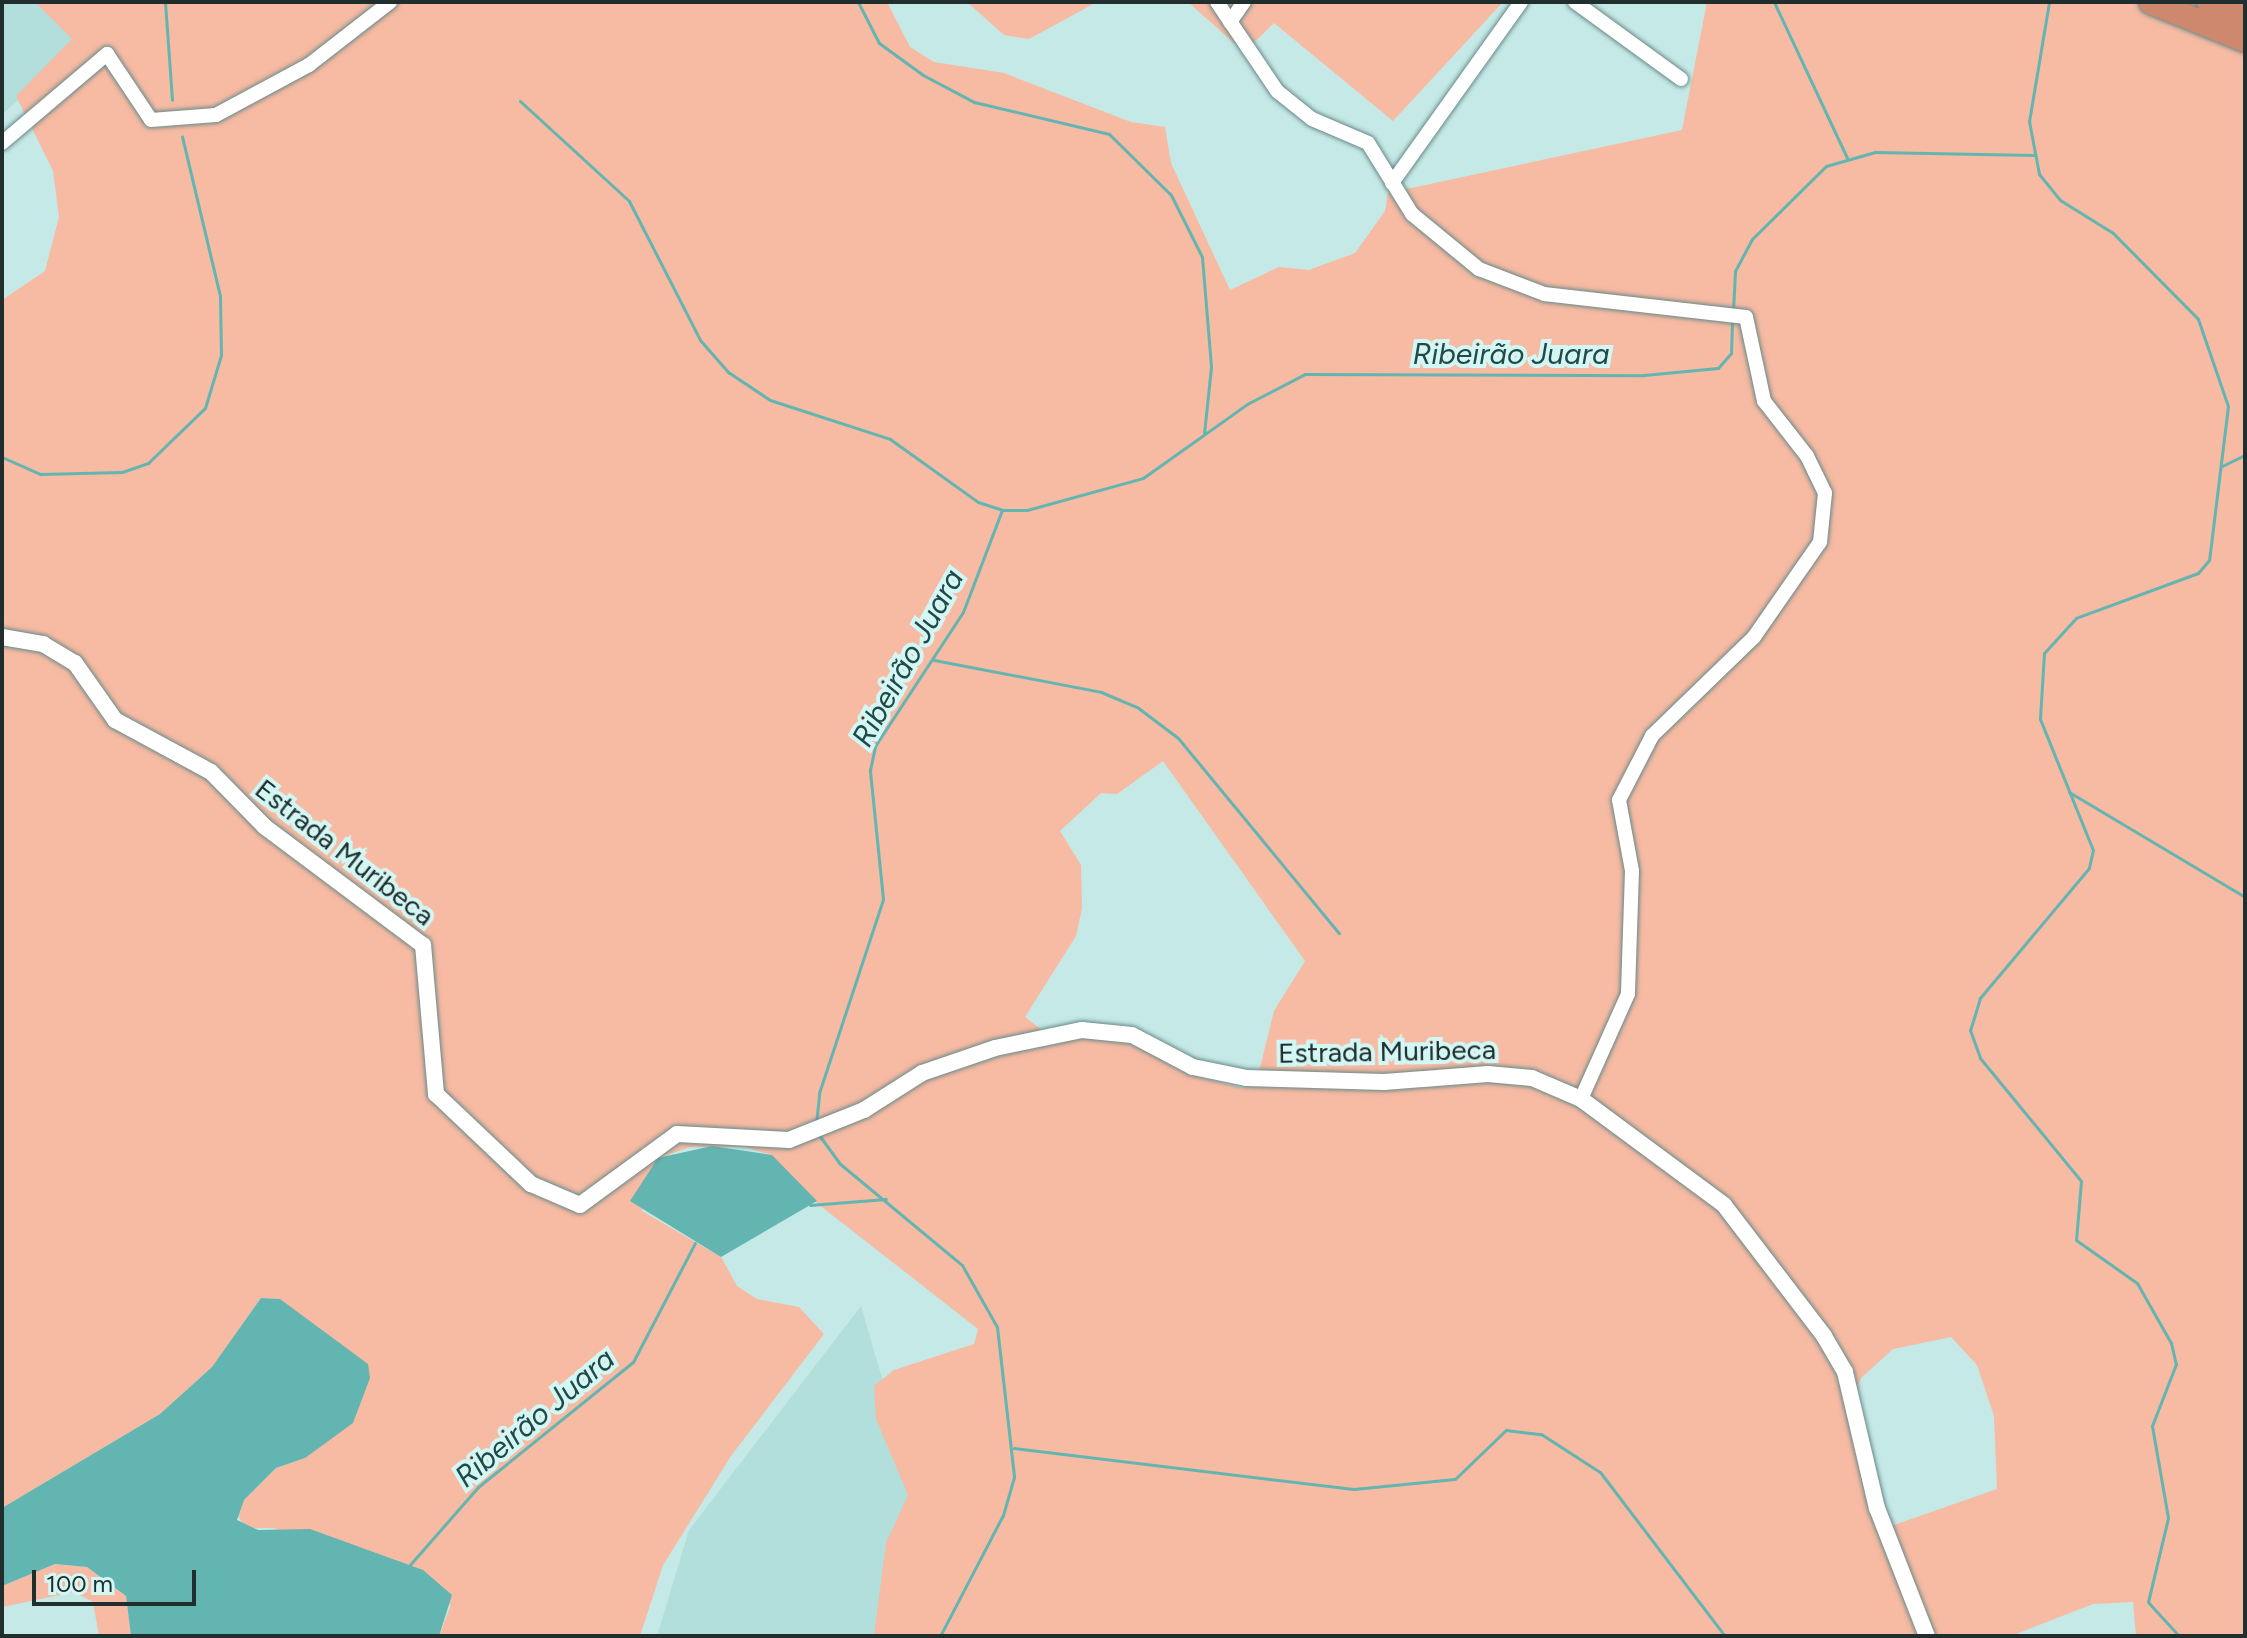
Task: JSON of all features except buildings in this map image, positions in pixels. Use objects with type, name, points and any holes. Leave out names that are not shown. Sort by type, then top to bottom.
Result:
[{"type":"highway","points":[[2151,2],[2245,40]]},
{"type":"highway","points":[[2209,2],[2245,16]]},
{"type":"street","points":[[2,143],[107,54],[151,120],[216,115],[309,65],[390,2]]},
{"type":"street","points":[[1217,2],[1277,91],[1312,119],[1368,143],[1392,183],[1440,243],[1500,280],[1544,294],[1746,317],[1764,401],[1807,456],[1825,493],[1820,542],[1754,637],[1652,736],[1619,800],[1632,871],[1628,994],[1581,1099]]},
{"type":"street","points":[[1230,22],[1244,2]]},
{"type":"street","points":[[1392,183],[1521,2]]},
{"type":"street","points":[[1575,2],[1681,79]]},
{"type":"street","name":"Estrada Muribeca","points":[[2,637],[43,644],[75,663],[115,720],[211,772],[265,827],[423,945],[436,1094],[531,1184],[580,1205],[677,1134],[789,1140],[864,1110],[922,1073],[995,1048],[1082,1030],[1132,1035],[1193,1067],[1246,1078],[1384,1082],[1488,1074],[1532,1078],[1581,1099],[1724,1205],[1824,1336],[1845,1372],[1877,1508],[1927,1636]]},
{"type":"shaded area","points":[[2,2],[65,2],[92,31],[2,115]]},
{"type":"shaded area","points":[[35,2],[887,2],[910,47],[934,62],[1004,73],[1131,122],[1165,127],[1171,163],[1230,290],[1279,267],[1309,270],[1355,253],[1385,211],[1388,193],[1682,130],[1707,2],[2245,2],[2245,1636],[2136,1636],[2133,1602],[2093,1604],[2011,1636],[874,1636],[886,1543],[908,1495],[876,1419],[874,1386],[894,1370],[974,1344],[978,1329],[795,1186],[772,1155],[744,1147],[690,1147],[658,1158],[642,1211],[721,1257],[737,1286],[757,1299],[799,1307],[824,1334],[731,1456],[663,1565],[640,1636],[439,1636],[451,1605],[274,1528],[245,1528],[236,1511],[244,1500],[276,1468],[305,1458],[280,1299],[261,1298],[212,1367],[160,1414],[2,1508],[2,300],[45,271],[59,217],[53,171],[16,96],[72,39]],"holes":[[[1163,761],[1305,961],[1274,1011],[1259,1072],[1243,1088],[1199,1077],[1099,1023],[1065,1032],[1042,1030],[1025,1017],[1076,936],[1082,908],[1081,865],[1060,831],[1101,793],[1117,794]],[[1951,1337],[1977,1365],[1994,1416],[1997,1489],[1891,1526],[1853,1400],[1861,1378],[1893,1349]]]},
{"type":"shaded area","points":[[967,2],[1097,2],[1029,39],[1004,35]]},
{"type":"shaded area","points":[[1188,2],[1503,2],[1393,121],[1274,23],[1244,52]]},
{"type":"shaded area","points":[[861,1306],[918,1502],[876,1636],[657,1636],[689,1530]]},
{"type":"shaded area","points":[[55,1564],[87,1567],[126,1596],[131,1636],[99,1636],[93,1602],[74,1592],[2,1607],[2,1586]]},
{"type":"water","points":[[712,1146],[772,1155],[817,1201],[721,1257],[630,1201],[658,1158]]},
{"type":"water","points":[[261,1298],[280,1299],[368,1364],[370,1378],[353,1423],[305,1458],[276,1468],[244,1500],[237,1520],[258,1530],[310,1529],[423,1570],[452,1595],[439,1636],[131,1636],[126,1596],[87,1567],[55,1564],[2,1586],[2,1508],[160,1414],[212,1367]]},
{"type":"waterway","points":[[165,2],[172,100]]},
{"type":"waterway","points":[[858,2],[879,43],[923,75],[974,102],[1109,134],[1171,195],[1202,257],[1211,367],[1204,434]]},
{"type":"waterway","points":[[1774,2],[1847,158]]},
{"type":"waterway","points":[[2049,2],[2029,121],[2039,174],[2060,200],[2113,233],[2198,319],[2228,406],[2209,560],[2198,573],[2076,618],[2044,653],[2040,719],[2093,850],[2089,868],[1980,998],[1970,1030],[1980,1058],[2081,1181],[2076,1240],[2137,1283],[2171,1343],[2176,1364],[2152,1426],[2168,1518],[2148,1602],[2179,1636]]},
{"type":"waterway","name":"Ribeirão Juara","points":[[520,101],[629,201],[700,340],[728,372],[770,400],[890,439],[978,502],[1002,510],[1027,510],[1143,478],[1247,404],[1305,374],[1644,375],[1718,368],[1731,353],[1732,319]]},
{"type":"waterway","points":[[2,457],[40,474],[122,472],[148,463],[205,408],[221,355],[220,296],[182,136]]},
{"type":"waterway","name":"Ribeirão Juara","points":[[1733,311],[1735,271],[1752,239],[1826,166],[1875,152],[2035,155]]},
{"type":"waterway","points":[[2222,466],[2245,455]]},
{"type":"waterway","name":"Ribeirão Juara","points":[[816,1124],[819,1093],[883,899],[870,770],[875,746],[963,612],[1002,510]]},
{"type":"waterway","points":[[934,660],[1101,692],[1137,707],[1178,738],[1339,933]]},
{"type":"waterway","points":[[2069,792],[2245,897]]},
{"type":"waterway","points":[[819,1135],[839,1163],[962,1265],[997,1327],[1014,1477],[1003,1515],[940,1636]]},
{"type":"waterway","name":"Ribeirão Juara","points":[[810,1205],[886,1199]]},
{"type":"waterway","name":"Ribeirão Juara","points":[[408,1567],[478,1487],[633,1362],[695,1243]]},
{"type":"waterway","points":[[1014,1448],[1354,1489],[1455,1479],[1506,1430],[1541,1434],[1600,1472],[1725,1636]]}]
